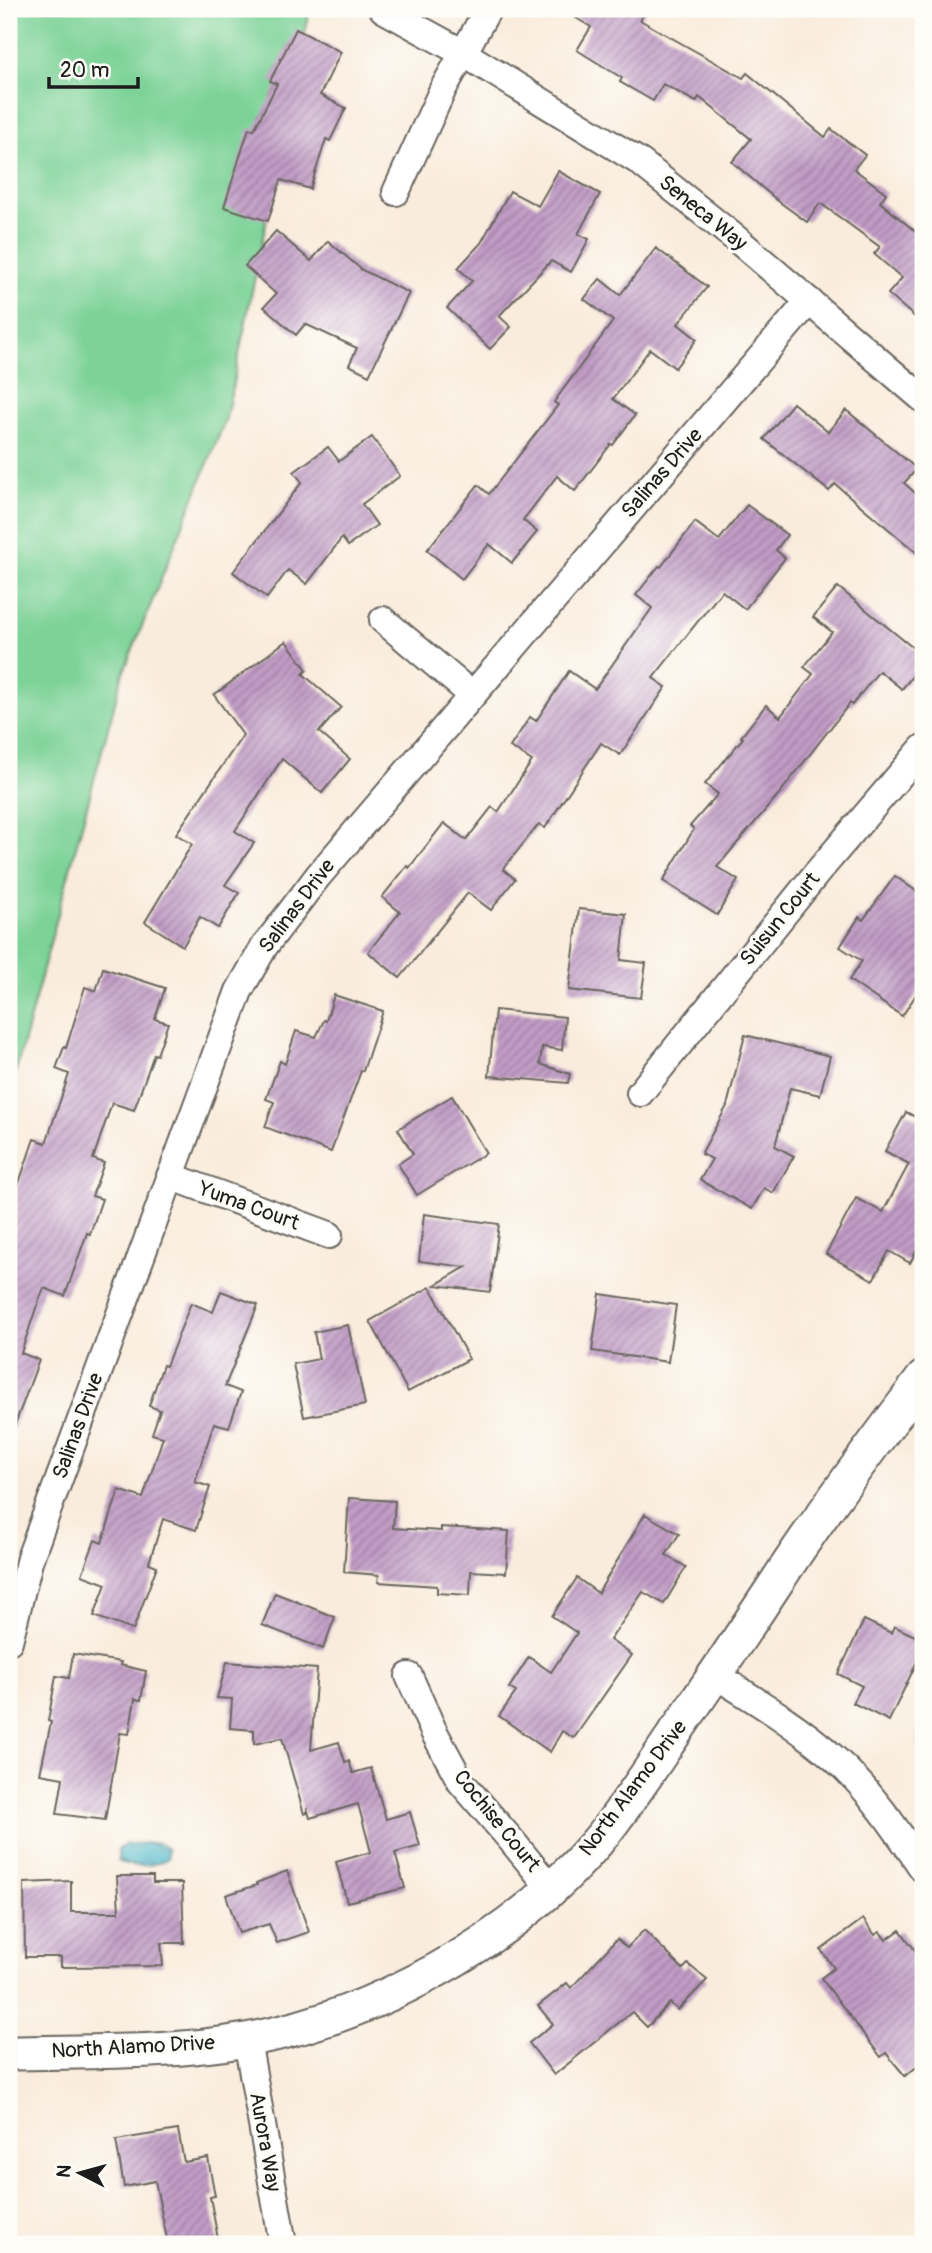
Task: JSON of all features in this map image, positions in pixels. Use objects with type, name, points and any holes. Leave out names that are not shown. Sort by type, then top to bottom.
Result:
[{"type":"street","name":"Seneca Way","points":[[383,9],[463,53],[640,162],[740,242],[923,399]]},
{"type":"street","points":[[396,192],[443,89],[488,9]]},
{"type":"street","name":"Salinas Drive","points":[[9,1641],[30,1558],[170,1176],[239,991],[264,947],[318,876],[471,694],[809,301]]},
{"type":"street","points":[[383,620],[471,694]]},
{"type":"street","name":"Suisun Court","points":[[640,1093],[816,874],[923,748]]},
{"type":"street","name":"Yuma Court","points":[[170,1176],[329,1235]]},
{"type":"street","name":"North Alamo Drive","points":[[9,2053],[182,2047],[247,2040],[361,2006],[418,1980],[471,1950],[551,1889],[596,1844],[715,1675],[812,1527],[923,1378]]},
{"type":"street","points":[[715,1675],[763,1705],[835,1759],[883,1810],[923,1869]]},
{"type":"street","name":"Cochise Court","points":[[409,1676],[434,1732],[461,1782],[551,1889]]},
{"type":"street","name":"Aurora Way","points":[[247,2040],[283,2244]]},
{"type":"green space","points":[[9,9],[310,9],[226,418],[122,676],[9,1096]]},
{"type":"water","points":[[158,1843],[167,1848],[168,1858],[163,1861],[137,1866],[118,1861],[118,1850],[126,1844]]},
{"type":"building","points":[[561,9],[647,9],[640,20],[743,78],[747,73],[825,137],[831,129],[865,155],[854,169],[886,193],[880,202],[923,238],[923,324],[888,294],[902,278],[874,254],[880,247],[820,203],[807,222],[778,201],[732,162],[751,139],[699,97],[696,102],[663,84],[653,101],[620,82],[622,78],[577,50],[591,27]]},
{"type":"building","points":[[296,29],[341,52],[320,95],[346,108],[330,141],[326,139],[310,189],[281,180],[268,221],[224,207],[249,128],[254,130],[277,84],[270,81]]},
{"type":"building","points":[[558,171],[600,194],[578,234],[589,239],[571,272],[551,261],[499,316],[511,327],[490,349],[447,308],[472,281],[458,268],[481,243],[510,191],[538,206]]},
{"type":"building","points":[[276,231],[311,261],[328,241],[362,270],[409,293],[369,375],[349,365],[357,348],[305,324],[296,335],[264,307],[276,294],[245,266]]},
{"type":"building","points":[[656,248],[707,287],[678,324],[697,339],[675,368],[650,349],[613,399],[635,415],[613,445],[611,444],[575,491],[557,476],[523,520],[537,532],[512,563],[489,544],[462,579],[427,550],[478,485],[489,494],[558,405],[554,402],[613,321],[584,299],[600,279],[620,295]]},
{"type":"building","points":[[793,403],[828,432],[846,410],[917,469],[904,483],[923,500],[923,558],[835,484],[829,491],[764,439]]},
{"type":"building","points":[[372,437],[400,476],[362,504],[377,525],[348,546],[342,538],[307,584],[288,570],[267,598],[233,572],[302,482],[294,472],[328,447],[339,461]]},
{"type":"building","points":[[747,505],[787,535],[776,550],[785,558],[745,609],[722,591],[653,678],[666,687],[620,755],[601,743],[545,828],[539,824],[503,869],[515,879],[491,910],[468,893],[400,978],[368,952],[400,912],[382,897],[444,823],[466,840],[492,807],[498,812],[532,761],[510,747],[530,717],[536,721],[569,671],[595,689],[652,608],[636,595],[695,522],[719,540]]},
{"type":"building","points":[[838,587],[923,656],[923,663],[902,689],[879,671],[852,705],[850,703],[779,794],[717,867],[738,880],[717,915],[663,881],[694,829],[690,826],[718,794],[705,784],[766,705],[780,717],[813,674],[804,667],[832,632],[813,617]]},
{"type":"building","points":[[286,641],[307,670],[303,674],[341,707],[319,732],[350,759],[322,793],[282,759],[235,831],[254,843],[225,885],[239,893],[218,928],[200,917],[183,946],[145,922],[192,844],[176,834],[243,735],[214,695]]},
{"type":"building","points":[[895,876],[923,896],[923,984],[902,1016],[849,980],[862,961],[840,947],[859,917],[863,920]]},
{"type":"building","points":[[579,909],[626,914],[621,960],[646,963],[641,998],[569,990]]},
{"type":"building","points":[[103,968],[165,988],[155,1019],[168,1023],[134,1110],[112,1103],[93,1159],[104,1163],[92,1196],[102,1199],[65,1296],[44,1288],[35,1311],[21,1353],[39,1360],[11,1435],[9,1212],[34,1139],[46,1143],[69,1074],[56,1069],[64,1047],[66,1048],[85,987],[96,991]]},
{"type":"building","points":[[334,995],[383,1011],[331,1152],[265,1127],[274,1102],[266,1099],[280,1061],[285,1064],[296,1031],[316,1037],[324,1020],[326,1021]]},
{"type":"building","points":[[495,1010],[565,1017],[562,1050],[542,1047],[540,1064],[570,1074],[568,1083],[489,1076]]},
{"type":"building","points":[[745,1035],[830,1056],[820,1095],[790,1088],[775,1146],[794,1156],[773,1193],[764,1188],[752,1209],[700,1180],[712,1159],[701,1154],[727,1106]]},
{"type":"building","points":[[452,1096],[486,1153],[417,1195],[398,1164],[413,1154],[398,1129]]},
{"type":"building","points":[[906,1112],[923,1121],[923,1239],[910,1263],[889,1251],[873,1280],[826,1254],[856,1198],[883,1212],[909,1164],[885,1151]]},
{"type":"building","points":[[424,1214],[499,1224],[490,1292],[435,1285],[466,1267],[419,1261]]},
{"type":"building","points":[[430,1287],[469,1359],[408,1392],[370,1321]]},
{"type":"building","points":[[221,1291],[258,1305],[225,1386],[241,1392],[229,1427],[214,1423],[195,1482],[210,1487],[196,1530],[163,1519],[149,1563],[157,1566],[133,1630],[94,1616],[106,1584],[82,1575],[95,1540],[102,1543],[119,1490],[143,1498],[163,1437],[152,1434],[160,1410],[149,1406],[163,1365],[166,1366],[191,1303],[213,1312]]},
{"type":"building","points":[[600,1294],[676,1305],[668,1362],[592,1351]]},
{"type":"building","points":[[348,1325],[365,1405],[304,1417],[293,1364],[319,1359],[314,1332]]},
{"type":"building","points":[[349,1498],[395,1501],[393,1528],[441,1531],[441,1527],[509,1531],[506,1573],[471,1571],[470,1595],[437,1593],[437,1586],[378,1582],[379,1575],[344,1572]]},
{"type":"building","points":[[645,1514],[679,1534],[666,1555],[686,1567],[664,1604],[643,1592],[610,1640],[632,1655],[574,1738],[562,1731],[550,1752],[499,1716],[516,1692],[509,1688],[529,1657],[551,1672],[577,1633],[552,1616],[577,1578],[598,1593]]},
{"type":"building","points":[[275,1593],[335,1617],[323,1649],[262,1625]]},
{"type":"building","points":[[864,1620],[891,1633],[894,1626],[923,1640],[923,1649],[889,1721],[853,1703],[862,1686],[838,1674]]},
{"type":"building","points":[[73,1654],[121,1662],[120,1665],[146,1671],[141,1700],[135,1699],[129,1734],[120,1733],[105,1820],[57,1814],[63,1778],[40,1774],[51,1722],[48,1721],[56,1676],[69,1678]]},
{"type":"building","points":[[227,1662],[317,1669],[311,1750],[339,1742],[345,1762],[349,1761],[353,1773],[371,1768],[386,1819],[410,1812],[420,1846],[395,1853],[405,1888],[347,1902],[336,1862],[371,1852],[358,1804],[310,1818],[307,1808],[307,1813],[304,1814],[282,1738],[254,1744],[254,1730],[230,1728],[232,1699],[217,1698]]},
{"type":"building","points":[[287,1871],[309,1932],[277,1943],[269,1924],[239,1933],[226,1895]]},
{"type":"building","points":[[117,1876],[153,1876],[153,1883],[182,1883],[184,1943],[161,1943],[163,1966],[61,1967],[61,1957],[25,1957],[24,1883],[71,1881],[71,1912],[119,1912]]},
{"type":"building","points":[[863,1919],[875,1935],[880,1932],[886,1940],[900,1930],[923,1961],[923,2062],[905,2076],[886,2053],[881,2057],[821,1978],[834,1968],[821,1950]]},
{"type":"building","points":[[644,1930],[683,1969],[688,1964],[707,1980],[678,2010],[670,2003],[647,2027],[632,2012],[554,2075],[529,2043],[553,2024],[538,2006],[567,1983],[571,1988],[617,1939],[627,1948]]},
{"type":"building","points":[[178,2130],[184,2162],[208,2158],[215,2196],[210,2197],[219,2244],[168,2244],[155,2181],[124,2187],[116,2140]]},
{"type":"waterway","points":[[923,1729],[923,1744]]}]
